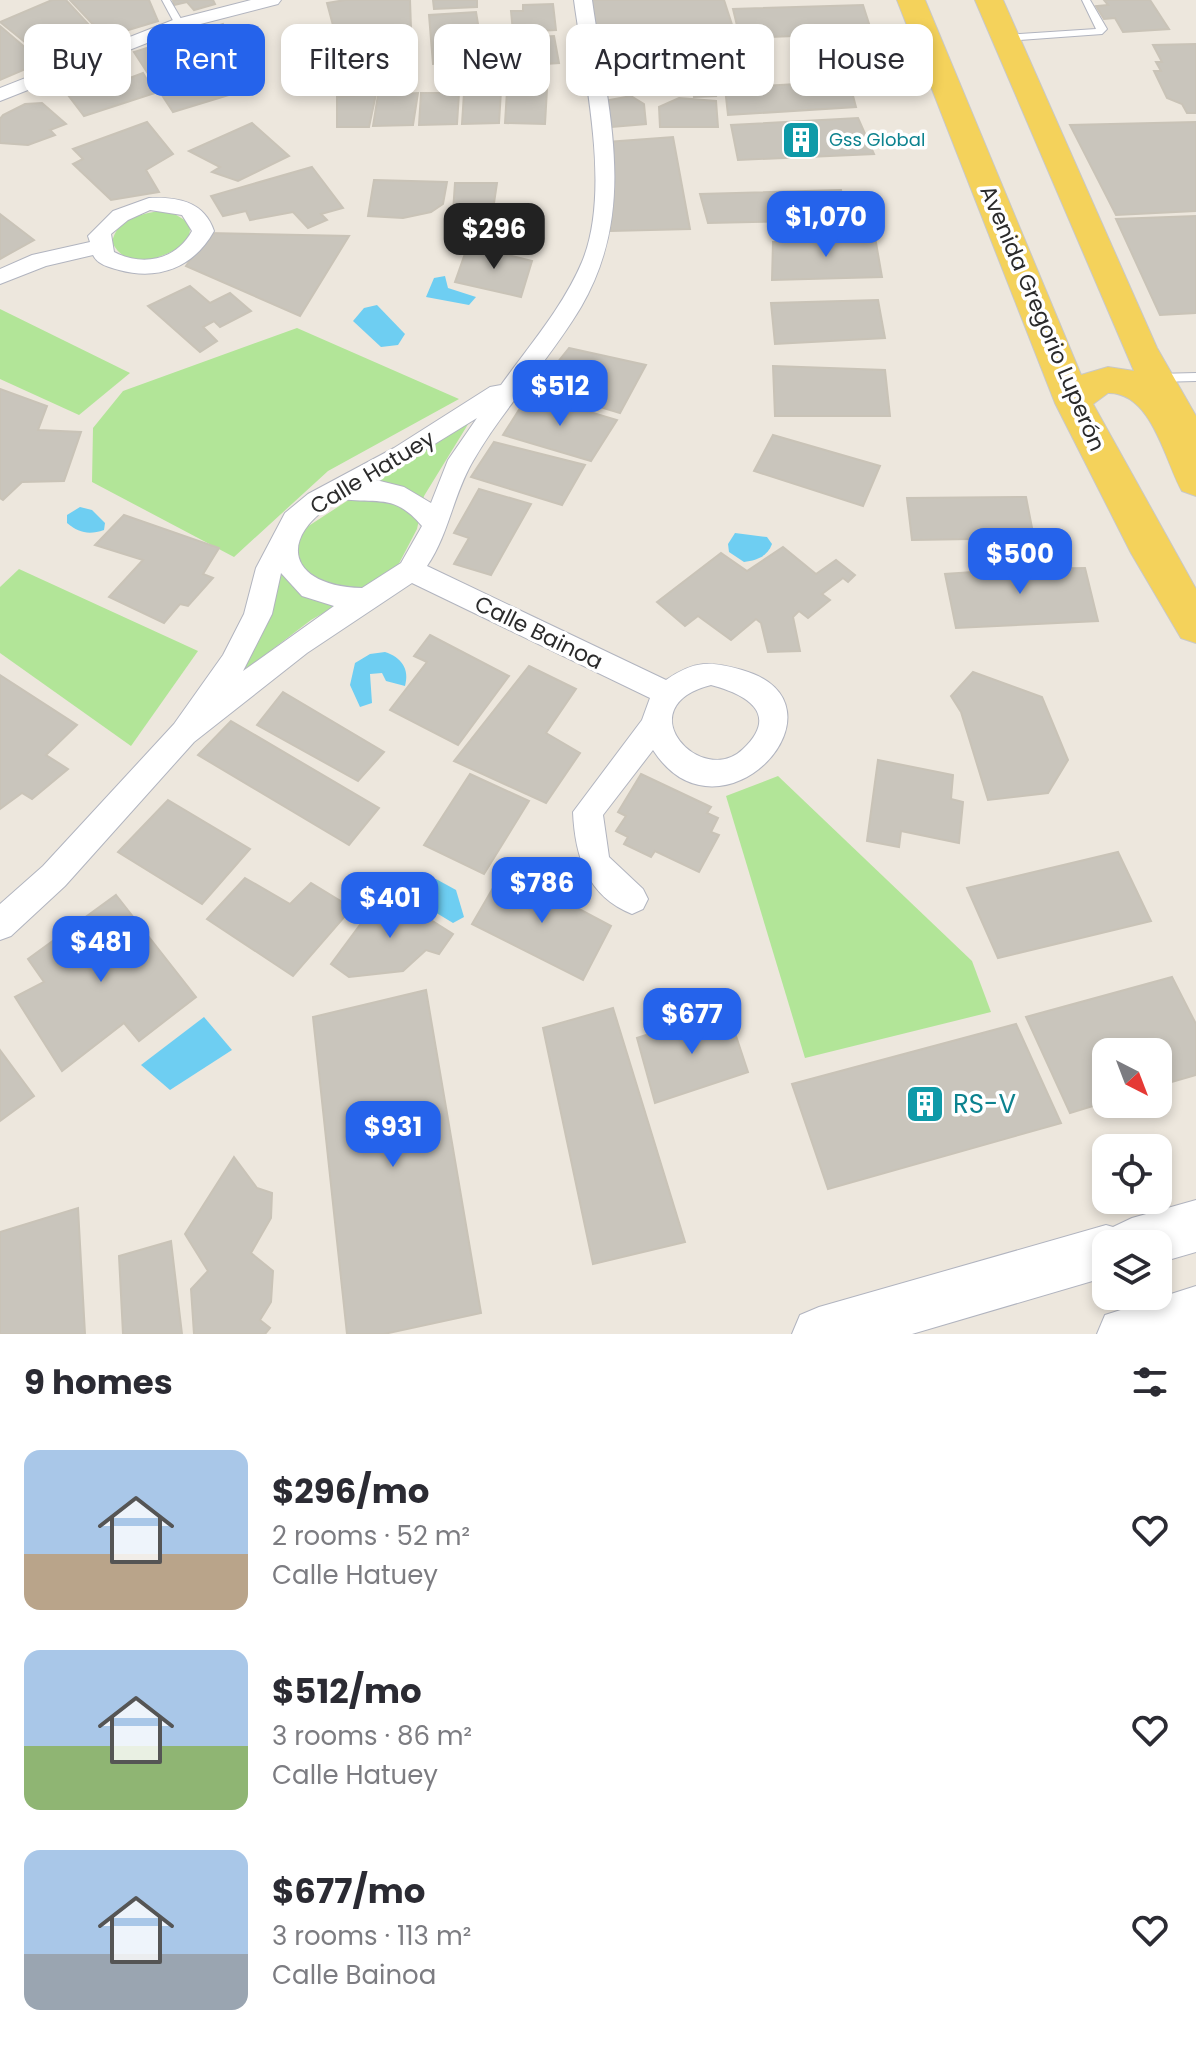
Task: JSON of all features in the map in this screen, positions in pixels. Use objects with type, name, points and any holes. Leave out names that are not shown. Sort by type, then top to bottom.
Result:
[{"type":"main road","name":"Avenida Gregorio Luperón","points":[[911,0],[1074,403],[1152,553],[1196,626]]},
{"type":"main road","points":[[989,0],[1148,363],[1196,450]]},
{"type":"main road","points":[[1026,283],[1052,305],[1071,355],[1087,368],[1114,369],[1148,363]]},
{"type":"main road","points":[[1074,403],[1085,389],[1099,381],[1117,380],[1139,386],[1157,404],[1196,481]]},
{"type":"main road","points":[[1172,1233],[1196,1226]]},
{"type":"main road","points":[[819,1334],[1092,1255]]},
{"type":"main road","points":[[1124,1334],[1196,1313]]},
{"type":"street","points":[[179,24],[272,0]]},
{"type":"street","name":"Calle Hatuey","points":[[184,733],[297,645],[410,570],[429,543],[460,460],[570,306],[593,261],[601,232],[607,182],[583,0]]},
{"type":"street","points":[[0,95],[147,37]]},
{"type":"street","points":[[166,204],[194,212],[201,221],[203,231],[191,251],[162,265],[128,267],[114,263],[99,247],[99,236],[105,226],[132,209],[166,204]]},
{"type":"street","points":[[0,277],[40,260],[99,247]]},
{"type":"street","name":"Calle Hatuey","points":[[0,925],[54,876],[184,733],[233,663],[258,614],[269,568],[294,520],[317,501],[489,402],[527,365]]},
{"type":"street","points":[[317,501],[338,492],[385,489],[406,496],[422,507],[435,523]]},
{"type":"street","points":[[283,540],[285,560],[297,578],[317,592],[342,599],[370,599]]},
{"type":"street","name":"Calle Bainoa","points":[[410,570],[669,694]]},
{"type":"street","points":[[729,675],[760,692],[774,721],[773,737],[752,763],[734,771],[713,773],[693,768],[675,758],[663,744],[656,724],[657,710],[677,683],[693,676],[729,675]]},
{"type":"street","points":[[632,899],[605,880],[591,856],[588,812],[656,724]]},
{"type":"lane","points":[[166,0],[179,24]]},
{"type":"lane","points":[[1006,38],[1099,32],[1102,29],[1086,0]]},
{"type":"lane","points":[[1148,363],[1196,377]]},
{"type":"green space","points":[[160,211],[173,213],[191,224],[188,242],[170,253],[148,260],[128,258],[119,252],[112,242],[124,223],[137,216]]},
{"type":"green space","points":[[0,309],[130,373],[79,415],[0,379]]},
{"type":"green space","points":[[297,328],[459,399],[328,471],[234,557],[92,482],[93,428],[123,391]]},
{"type":"green space","points":[[470,421],[424,496],[417,529],[394,573],[311,620],[220,689],[287,540]]},
{"type":"green space","points":[[19,569],[198,651],[131,746],[0,653],[0,587]]},
{"type":"green space","points":[[778,776],[972,961],[991,1012],[805,1058],[726,796]]},
{"type":"water","points":[[445,276],[448,288],[476,297],[469,305],[426,297],[434,278]]},
{"type":"water","points":[[377,305],[405,334],[398,345],[381,347],[353,321],[364,308]]},
{"type":"water","points":[[80,507],[92,510],[105,523],[104,530],[84,532],[67,523],[67,515]]},
{"type":"water","points":[[735,533],[767,537],[772,544],[761,557],[744,562],[729,552],[728,544]]},
{"type":"water","points":[[385,652],[403,664],[405,686],[386,681],[382,673],[370,674],[372,703],[360,707],[350,685],[355,663],[370,654]]},
{"type":"water","points":[[436,879],[456,890],[464,917],[453,923],[397,889],[407,881]]},
{"type":"water","points":[[204,1017],[232,1050],[170,1090],[141,1065]]},
{"type":"building","points":[[52,0],[66,0],[88,24],[24,24],[24,41],[0,22]]},
{"type":"building","points":[[70,0],[149,0],[158,21],[131,29],[131,24],[93,24]]},
{"type":"building","points":[[173,0],[213,0],[215,4],[194,10],[187,2],[174,5]]},
{"type":"building","points":[[410,0],[411,24],[333,24],[327,3]]},
{"type":"building","points":[[433,0],[477,0],[477,7],[434,9]]},
{"type":"building","points":[[587,0],[724,0],[732,24],[591,24]]},
{"type":"building","points":[[1104,0],[1150,0],[1169,29],[1123,32],[1115,18],[1104,19],[1096,6],[1108,5]]},
{"type":"building","points":[[553,4],[556,30],[550,30],[550,24],[512,24],[511,11],[523,11],[523,5]]},
{"type":"building","points":[[863,5],[869,24],[790,24],[790,36],[774,37],[774,24],[737,24],[733,9]]},
{"type":"building","points":[[476,12],[478,24],[434,24],[433,64],[429,15]]},
{"type":"building","points":[[0,26],[24,47],[24,70],[0,80]]},
{"type":"building","points":[[550,36],[554,36],[559,63],[550,64]]},
{"type":"building","points":[[1196,44],[1196,113],[1187,113],[1182,104],[1167,98],[1154,71],[1161,71],[1156,62],[1162,62],[1153,45]]},
{"type":"building","points":[[147,48],[147,72],[134,52]]},
{"type":"building","points":[[143,73],[147,80],[147,96],[84,116],[69,96],[131,96],[131,78]]},
{"type":"building","points":[[790,84],[790,96],[853,96],[856,107],[728,115],[726,96],[774,96],[774,85]]},
{"type":"building","points":[[421,93],[459,96],[457,124],[419,125]]},
{"type":"building","points":[[163,96],[225,96],[173,112]]},
{"type":"building","points":[[376,96],[369,127],[337,127],[337,97]]},
{"type":"building","points":[[378,96],[418,96],[413,125],[373,126]]},
{"type":"building","points":[[464,96],[501,96],[499,123],[462,124]]},
{"type":"building","points":[[507,96],[547,96],[545,124],[505,123]]},
{"type":"building","points":[[631,96],[644,104],[646,124],[600,128],[598,102]]},
{"type":"building","points":[[679,98],[716,101],[718,127],[660,127],[659,107]]},
{"type":"building","points":[[42,103],[66,124],[50,130],[55,135],[28,145],[0,143],[0,119],[3,115],[25,104]]},
{"type":"building","name":"Gss Global","points":[[858,118],[874,154],[738,160],[731,125]]},
{"type":"building","points":[[147,122],[173,154],[146,170],[159,192],[111,200],[73,164],[83,159],[73,149]]},
{"type":"building","points":[[1196,122],[1196,211],[1116,215],[1070,125]]},
{"type":"building","points":[[252,123],[289,156],[238,181],[212,172],[220,167],[189,151]]},
{"type":"building","points":[[673,137],[690,229],[611,231],[607,142]]},
{"type":"building","points":[[312,167],[343,208],[321,214],[327,220],[308,228],[293,212],[250,220],[246,211],[223,216],[211,196]]},
{"type":"building","points":[[374,180],[447,182],[443,204],[431,212],[403,218],[368,216]]},
{"type":"building","points":[[455,183],[497,183],[494,203],[474,213],[453,212]]},
{"type":"building","points":[[841,190],[847,220],[708,223],[700,194]]},
{"type":"building","points":[[0,214],[34,240],[0,259]]},
{"type":"building","points":[[1196,216],[1196,313],[1160,315],[1116,219]]},
{"type":"building","points":[[208,233],[349,236],[300,316],[186,266]]},
{"type":"building","points":[[875,237],[882,277],[772,280],[773,242]]},
{"type":"building","points":[[468,245],[532,261],[521,297],[455,282]]},
{"type":"building","points":[[190,286],[210,303],[230,293],[251,311],[220,327],[214,321],[203,327],[217,341],[200,352],[148,306]]},
{"type":"building","points":[[878,300],[885,338],[775,344],[771,303]]},
{"type":"building","points":[[569,348],[646,365],[620,413],[537,388]]},
{"type":"building","points":[[773,366],[885,370],[890,416],[775,416]]},
{"type":"building","points":[[0,389],[47,406],[38,430],[81,432],[64,481],[22,482],[3,500],[0,498]]},
{"type":"building","points":[[529,394],[617,420],[591,461],[503,435]]},
{"type":"building","points":[[773,435],[880,466],[863,506],[754,471]]},
{"type":"building","points":[[494,442],[585,465],[562,505],[471,477]]},
{"type":"building","points":[[479,489],[531,504],[491,575],[454,564],[469,538],[454,533]]},
{"type":"building","points":[[1026,497],[1034,538],[912,540],[907,498]]},
{"type":"building","points":[[124,515],[219,548],[203,574],[213,578],[188,606],[180,604],[164,623],[109,597],[143,560],[95,545]]},
{"type":"building","points":[[783,547],[816,574],[836,560],[855,575],[848,582],[843,578],[822,594],[830,600],[808,618],[799,611],[793,617],[800,651],[768,652],[761,623],[756,619],[731,640],[698,616],[685,626],[657,602],[721,553],[747,571]]},
{"type":"building","points":[[988,559],[1021,559],[1025,569],[1085,568],[1098,621],[956,628],[945,574],[988,571]]},
{"type":"building","points":[[430,635],[509,676],[458,745],[390,710],[427,662],[414,656]]},
{"type":"building","points":[[529,666],[576,689],[546,733],[580,753],[546,803],[454,761]]},
{"type":"building","points":[[973,672],[1042,697],[1068,760],[1048,793],[988,800],[961,712],[951,696]]},
{"type":"building","points":[[0,675],[77,725],[46,755],[68,769],[32,799],[22,793],[0,809]]},
{"type":"building","points":[[283,692],[384,752],[358,781],[257,725]]},
{"type":"building","points":[[231,721],[379,808],[349,845],[198,755]]},
{"type":"building","points":[[878,760],[953,775],[951,799],[963,802],[959,843],[901,831],[899,847],[867,841]]},
{"type":"building","points":[[470,774],[529,801],[484,874],[424,845]]},
{"type":"building","points":[[641,774],[711,807],[707,813],[718,818],[711,832],[719,835],[699,872],[655,851],[651,857],[624,844],[628,837],[616,831],[626,816],[618,812]]},
{"type":"building","points":[[168,800],[250,849],[202,904],[118,852]]},
{"type":"building","points":[[1118,852],[1151,921],[998,958],[967,888]]},
{"type":"building","points":[[504,869],[611,926],[583,980],[472,924]]},
{"type":"building","points":[[245,878],[290,904],[311,883],[352,908],[293,976],[207,919]]},
{"type":"building","points":[[385,891],[453,934],[439,954],[426,950],[403,971],[349,977],[331,964]]},
{"type":"building","points":[[116,895],[196,997],[139,1041],[124,1023],[62,1071],[15,997],[44,982],[28,959]]},
{"type":"building","points":[[1172,977],[1196,1024],[1196,1075],[1172,1082],[1172,1038],[1092,1038],[1092,1106],[1070,1113],[1026,1017]]},
{"type":"building","points":[[426,990],[481,1313],[384,1334],[347,1334],[313,1017]]},
{"type":"building","points":[[613,1008],[685,1242],[593,1264],[543,1028]]},
{"type":"building","points":[[727,1009],[748,1072],[655,1103],[637,1038]]},
{"type":"building","name":"RS-V","points":[[1016,1024],[1061,1123],[828,1189],[792,1084]]},
{"type":"building","points":[[0,1050],[34,1096],[0,1121]]},
{"type":"building","points":[[234,1157],[257,1188],[272,1193],[271,1218],[251,1253],[273,1271],[271,1302],[260,1320],[270,1328],[265,1334],[194,1334],[191,1289],[208,1271],[185,1234]]},
{"type":"building","points":[[78,1208],[85,1334],[0,1334],[0,1232]]},
{"type":"building","points":[[171,1241],[182,1334],[123,1334],[119,1256]]},
{"type":"place","name":"Gss Global","points":[[801,140]]},
{"type":"place","name":"RS-V","points":[[925,1104]]}]
